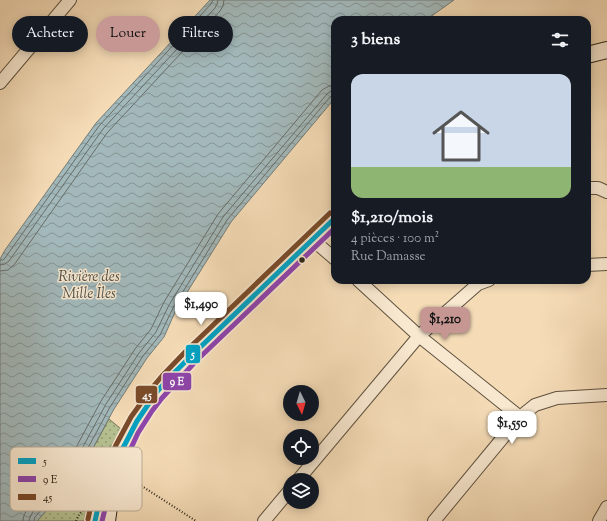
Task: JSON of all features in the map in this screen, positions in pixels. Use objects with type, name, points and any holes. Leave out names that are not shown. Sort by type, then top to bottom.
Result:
[{"type":"main road","points":[[591,54],[607,50]]},
{"type":"main road","points":[[123,447],[137,421],[170,377],[192,354],[331,222]]},
{"type":"main road","points":[[107,521],[108,511]]},
{"type":"street","points":[[0,83],[70,0]]},
{"type":"street","points":[[591,188],[598,188],[607,192]]},
{"type":"street","points":[[313,240],[331,256]]},
{"type":"street","points":[[591,265],[607,264]]},
{"type":"street","points":[[362,284],[419,336],[520,417]]},
{"type":"street","points":[[304,473],[419,336],[478,284]]},
{"type":"street","points":[[434,521],[520,417],[535,405],[557,398],[607,395]]},
{"type":"street","points":[[264,521],[283,498]]},
{"type":"street","points":[[599,521],[607,507]]},
{"type":"path","points":[[142,487],[196,521]]},
{"type":"path","points":[[76,521],[82,511],[91,515]]},
{"type":"green space","points":[[109,419],[121,429],[111,447],[94,447]]},
{"type":"green space","points":[[46,511],[86,511],[84,521],[37,521]]},
{"type":"water","name":"Rivière des Mille Îles","points":[[210,0],[454,0],[432,16],[331,16],[331,103],[231,222],[176,310],[164,337],[147,358],[114,409],[94,447],[10,447],[10,511],[46,511],[37,521],[0,521],[0,259],[96,123],[168,45],[168,52],[233,52],[233,16],[195,16]]},
{"type":"transit line","name":"45","points":[[115,447],[131,417],[162,376],[186,351],[330,213]]},
{"type":"transit line","name":"5","points":[[124,447],[137,421],[156,393],[167,380],[331,222]]},
{"type":"transit line","points":[[132,447],[138,433],[152,411],[196,361],[331,232]]},
{"type":"transit line","name":"45","points":[[88,519],[90,511]]},
{"type":"transit line","name":"5","points":[[95,521],[97,511]]},
{"type":"transit line","points":[[102,521],[105,511]]}]
